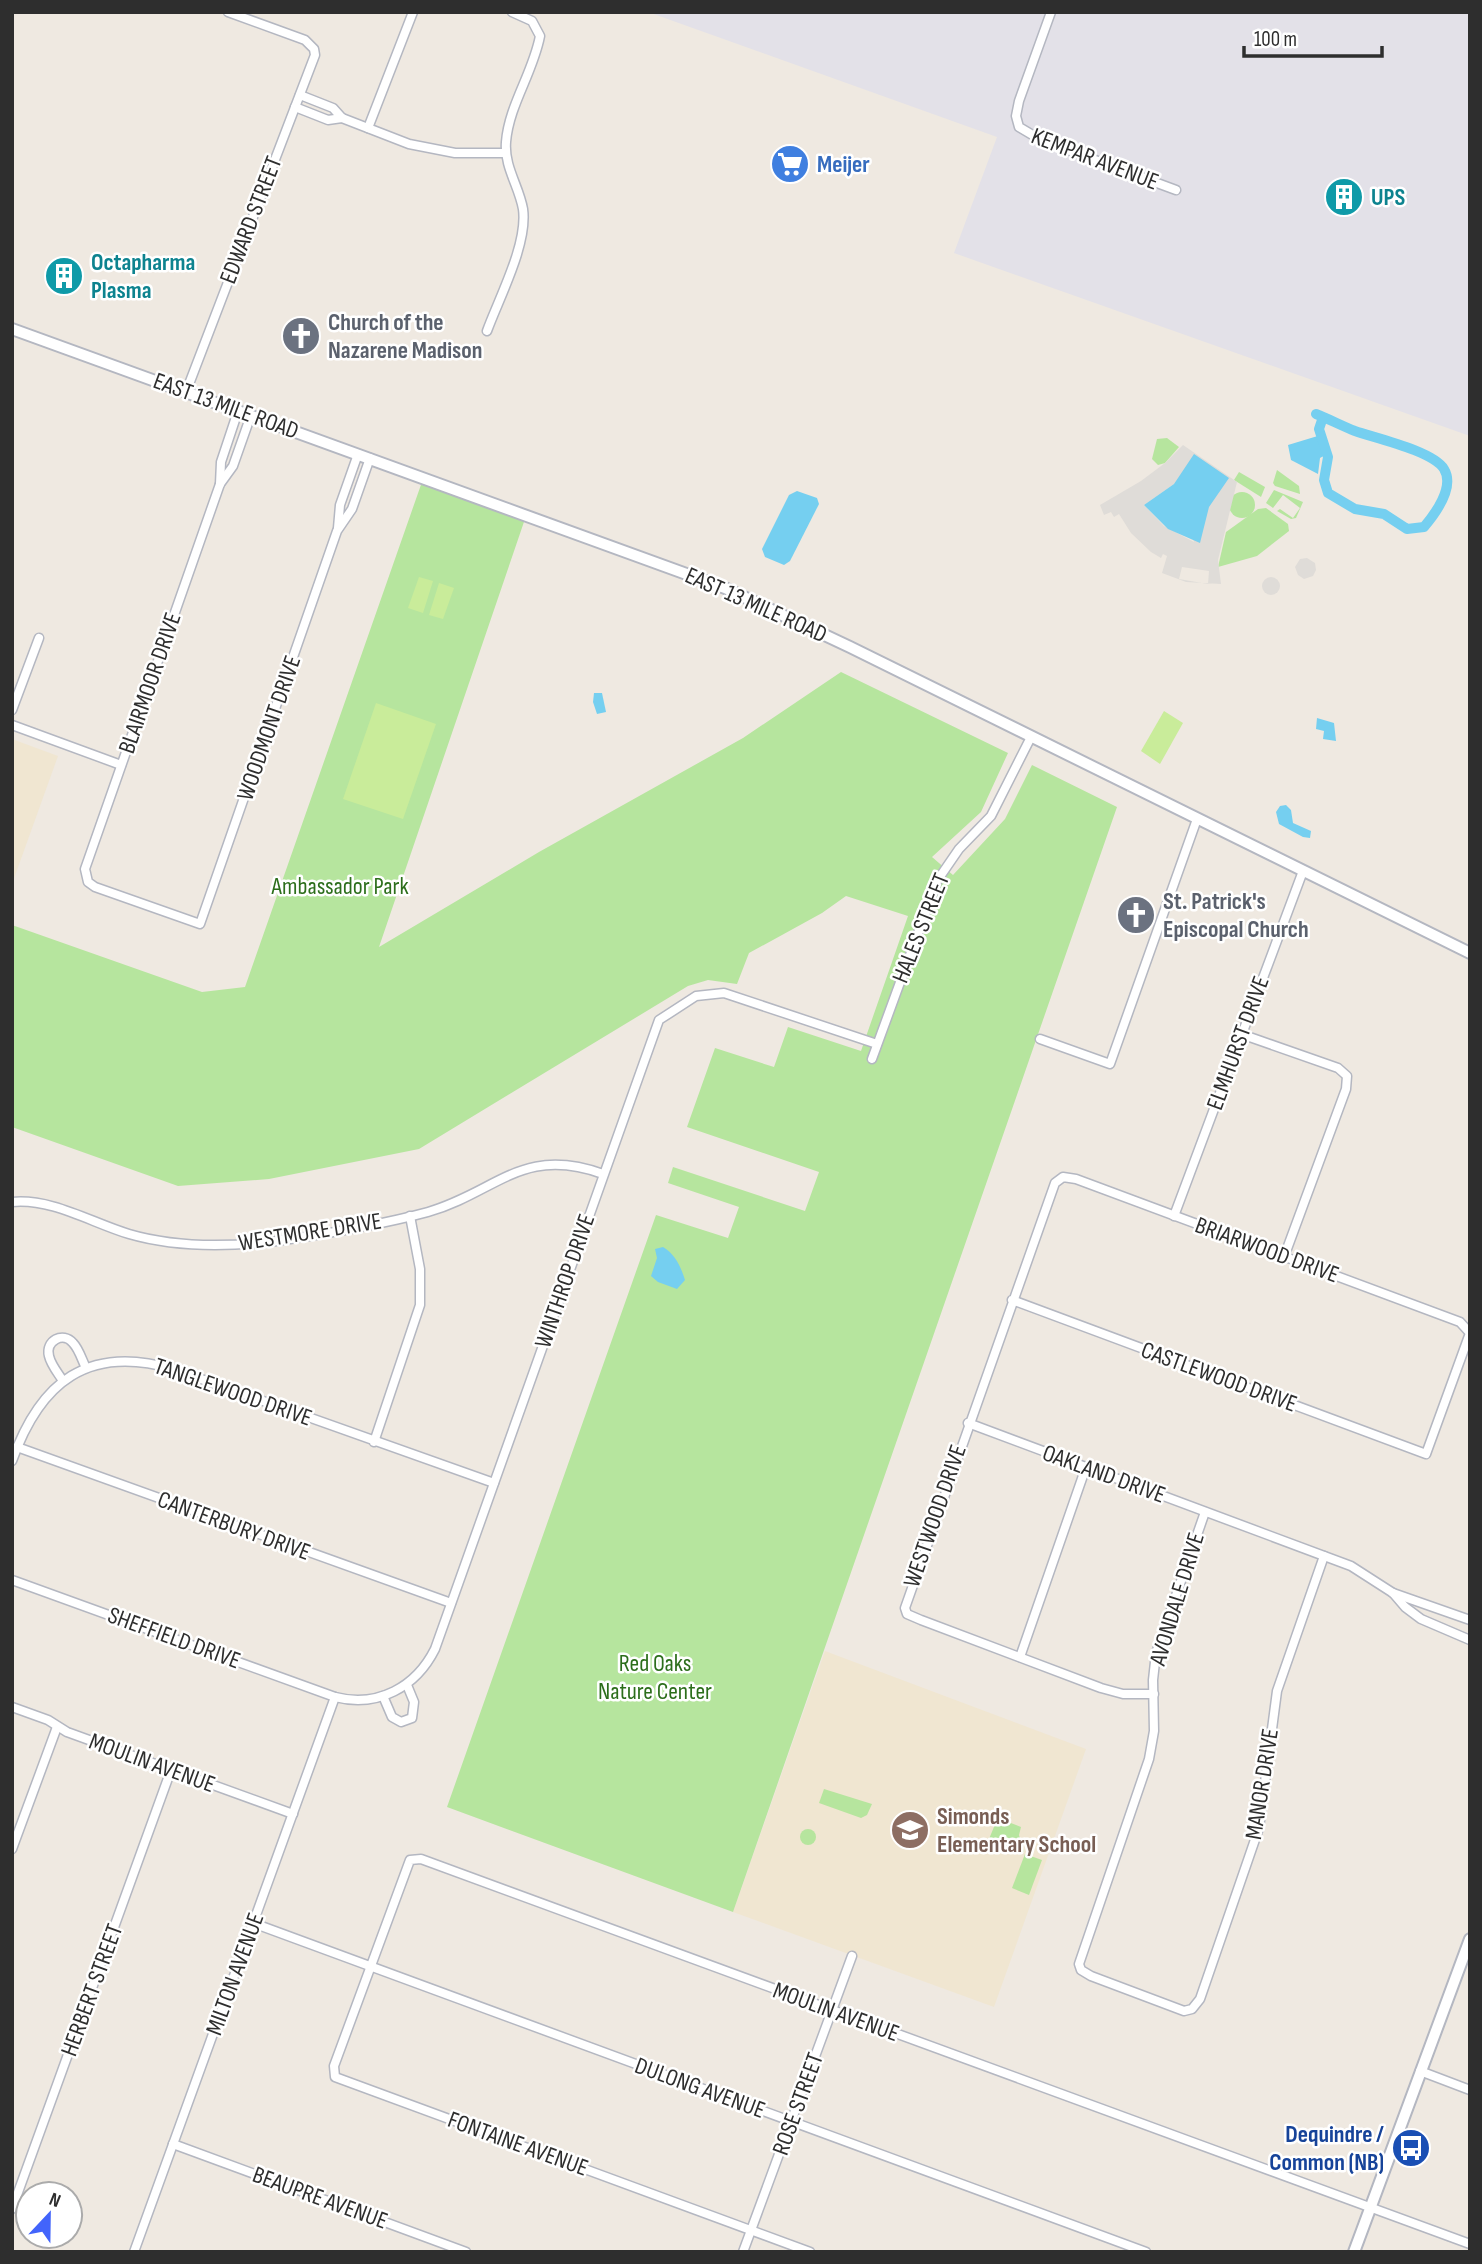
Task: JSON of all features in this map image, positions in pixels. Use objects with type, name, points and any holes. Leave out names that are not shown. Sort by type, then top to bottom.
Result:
[{"type":"main road","name":"EAST 13 MILE ROAD","points":[[12,329],[725,588],[1470,953]]},
{"type":"main road","points":[[1354,2252],[1470,1939]]},
{"type":"street","name":"EDWARD STREET","points":[[186,392],[313,61],[314,49],[305,40],[228,12]]},
{"type":"street","points":[[368,128],[413,12]]},
{"type":"street","points":[[487,331],[516,253],[524,223],[523,208],[505,153],[509,124],[537,47],[540,31],[532,21],[512,12]]},
{"type":"street","name":"KEMPAR AVENUE","points":[[1051,12],[1018,101],[1017,124],[1026,134],[1177,190]]},
{"type":"street","points":[[300,95],[333,108],[342,118],[409,144],[444,152],[505,153]]},
{"type":"street","points":[[295,107],[328,120],[342,118]]},
{"type":"street","name":"BLAIRMOOR DRIVE","points":[[220,484],[221,462],[238,411]]},
{"type":"street","name":"BLAIRMOOR DRIVE","points":[[88,882],[85,869],[121,765],[220,484],[233,466],[251,415]]},
{"type":"street","name":"WOODMONT DRIVE","points":[[88,882],[200,924],[337,531],[340,505],[358,454]]},
{"type":"street","name":"WOODMONT DRIVE","points":[[337,531],[352,509],[370,458]]},
{"type":"street","points":[[12,710],[39,638]]},
{"type":"street","points":[[12,725],[121,765]]},
{"type":"street","name":"HALES STREET","points":[[872,1059],[937,881],[948,862],[991,816],[1031,737]]},
{"type":"street","points":[[1040,1039],[1110,1064],[1196,819]]},
{"type":"street","name":"ELMHURST DRIVE","points":[[1174,1216],[1303,871]]},
{"type":"street","name":"WINTHROP DRIVE","points":[[335,1697],[359,1700],[383,1696],[407,1685],[430,1660],[659,1020],[696,996],[709,993],[735,996],[877,1044]]},
{"type":"street","points":[[1241,1034],[1338,1068],[1347,1076],[1346,1088],[1284,1257]]},
{"type":"street","name":"WESTMORE DRIVE","points":[[12,1202],[40,1204],[155,1241],[198,1245],[277,1241],[410,1216],[455,1202],[506,1175],[529,1167],[562,1165],[603,1174]]},
{"type":"street","name":"BRIARWOOD DRIVE","points":[[1063,1177],[1460,1322],[1468,1329]]},
{"type":"street","name":"WESTWOOD DRIVE","points":[[1063,1177],[1055,1183],[1012,1300],[905,1608],[911,1616],[1112,1691],[1154,1694]]},
{"type":"street","points":[[374,1442],[420,1305],[420,1269],[410,1216]]},
{"type":"street","name":"CASTLEWOOD DRIVE","points":[[1012,1300],[1426,1454],[1468,1344],[1468,1329]]},
{"type":"street","points":[[63,1381],[49,1356],[49,1347],[55,1339],[64,1338],[71,1341],[86,1368]]},
{"type":"street","name":"TANGLEWOOD DRIVE","points":[[12,1461],[37,1407],[63,1381],[86,1368],[121,1360],[157,1364],[494,1483]]},
{"type":"street","name":"OAKLAND DRIVE","points":[[968,1423],[1364,1573],[1393,1593],[1413,1613],[1470,1640]]},
{"type":"street","name":"CANTERBURY DRIVE","points":[[17,1447],[451,1602]]},
{"type":"street","points":[[1020,1657],[1086,1468]]},
{"type":"street","name":"AVONDALE DRIVE","points":[[1080,1968],[1081,1955],[1149,1759],[1154,1731],[1156,1653],[1205,1511]]},
{"type":"street","name":"MANOR DRIVE","points":[[1080,1968],[1102,1981],[1184,2011],[1192,2009],[1200,1998],[1256,1838],[1263,1805],[1277,1691],[1324,1556]]},
{"type":"street","name":"SHEFFIELD DRIVE","points":[[12,1580],[335,1697]]},
{"type":"street","name":"OAKLAND DRIVE","points":[[1393,1593],[1467,1618],[1458,1635]]},
{"type":"street","points":[[383,1696],[392,1717],[401,1722],[412,1718],[415,1702],[407,1685]]},
{"type":"street","name":"MILTON AVENUE","points":[[134,2252],[335,1697]]},
{"type":"street","name":"MOULIN AVENUE","points":[[12,1707],[57,1727],[293,1814]]},
{"type":"street","points":[[12,1849],[57,1727]]},
{"type":"street","name":"HERBERT STREET","points":[[12,2209],[172,1770]]},
{"type":"street","name":"MOULIN AVENUE","points":[[370,1967],[408,1864],[416,1858],[1470,2244]]},
{"type":"street","name":"DULONG AVENUE","points":[[253,1923],[1146,2252]]},
{"type":"street","name":"ROSE STREET","points":[[743,2252],[852,1956]]},
{"type":"street","name":"FONTAINE AVENUE","points":[[370,1967],[334,2066],[335,2077],[810,2252]]},
{"type":"street","points":[[1420,2071],[1470,2090]]},
{"type":"street","name":"BEAUPRE AVENUE","points":[[173,2144],[466,2252]]},
{"type":"shaded area","points":[[648,12],[1470,12],[1470,436],[954,253],[997,137]]},
{"type":"shaded area","points":[[1183,445],[1237,482],[1218,560],[1221,584],[1208,583],[1209,571],[1182,567],[1179,579],[1202,583],[1186,582],[1162,573],[1167,556],[1163,554],[1161,558],[1151,552],[1131,533],[1119,514],[1114,517],[1111,512],[1104,515],[1100,505],[1165,463]],"holes":[[[1174,484],[1194,542],[1164,526],[1144,505]]]},
{"type":"shaded area","points":[[1307,558],[1315,563],[1316,570],[1313,576],[1304,579],[1298,575],[1295,567],[1300,559]]},
{"type":"shaded area","points":[[1271,577],[1279,582],[1280,586],[1275,594],[1271,595],[1263,590],[1262,586],[1267,578]]},
{"type":"shaded area","points":[[12,739],[58,756],[12,884]]},
{"type":"shaded area","name":"Simonds Elementary School","points":[[825,1651],[1086,1749],[994,2007],[733,1912]]},
{"type":"green space","points":[[1167,438],[1179,447],[1165,463],[1158,465],[1152,459],[1157,439]]},
{"type":"green space","points":[[1277,470],[1299,486],[1300,494],[1275,486],[1273,483]]},
{"type":"green space","points":[[1239,472],[1265,487],[1261,497],[1234,480]]},
{"type":"green space","points":[[423,479],[526,516],[379,947],[539,852],[743,738],[841,672],[1008,753],[981,812],[932,857],[953,875],[1005,819],[1032,765],[1117,807],[733,1912],[447,1807],[656,1215],[728,1238],[739,1207],[668,1183],[673,1167],[805,1211],[819,1172],[687,1127],[715,1048],[774,1067],[788,1027],[861,1051],[908,916],[846,896],[822,913],[749,953],[737,984],[708,980],[688,986],[419,1149],[269,1179],[178,1186],[12,1127],[12,925],[202,992],[245,987]]},
{"type":"green space","points":[[1274,490],[1303,502],[1296,518],[1291,519],[1277,511],[1280,509],[1293,518],[1300,508],[1283,495],[1273,508],[1266,503]]},
{"type":"green space","points":[[1242,492],[1251,496],[1255,505],[1251,514],[1242,518],[1233,514],[1229,505],[1233,496]]},
{"type":"green space","points":[[1266,508],[1288,524],[1289,531],[1257,556],[1218,567],[1226,532],[1258,509]]},
{"type":"green space","points":[[419,577],[433,581],[423,613],[408,608]]},
{"type":"green space","points":[[439,583],[454,588],[443,619],[429,615]]},
{"type":"green space","points":[[376,703],[436,724],[403,819],[343,799]]},
{"type":"green space","points":[[1164,711],[1183,723],[1160,764],[1141,751]]},
{"type":"green space","points":[[824,1789],[872,1804],[867,1815],[861,1818],[819,1803]]},
{"type":"green space","points":[[1003,1820],[1021,1827],[1019,1835],[1024,1852],[989,1839],[996,1822]]},
{"type":"green space","points":[[808,1829],[816,1837],[808,1845],[800,1837]]},
{"type":"green space","points":[[1025,1854],[1042,1860],[1029,1895],[1012,1888]]},
{"type":"water","points":[[1321,435],[1327,454],[1320,458],[1318,474],[1291,460],[1288,445]]},
{"type":"water","points":[[1194,454],[1229,478],[1209,507],[1200,543],[1168,529],[1144,505],[1174,484]]},
{"type":"water","points":[[797,491],[817,498],[819,504],[790,561],[784,565],[765,557],[762,549],[789,495]]},
{"type":"water","points":[[594,693],[602,693],[606,712],[597,714],[593,702]]},
{"type":"water","points":[[1317,718],[1334,723],[1336,741],[1323,739],[1324,731],[1316,729]]},
{"type":"water","points":[[1286,805],[1291,810],[1293,823],[1311,831],[1310,838],[1279,824],[1276,812],[1280,806]]},
{"type":"water","points":[[663,1247],[674,1257],[685,1280],[677,1289],[658,1282],[651,1276],[657,1258],[655,1249]]},
{"type":"waterway","points":[[1316,414],[1326,418],[1355,431],[1416,451],[1438,462],[1447,476],[1447,484],[1438,508],[1424,527],[1407,529],[1384,514],[1355,509],[1328,493],[1324,480],[1328,457],[1319,429],[1323,417]]},
{"type":"place","name":"Meijer","points":[[790,164]]},
{"type":"place","name":"UPS","points":[[1344,197]]},
{"type":"place","name":"Octapharma Plasma","points":[[64,276]]},
{"type":"place","name":"Church of the Nazarene Madison","points":[[301,336]]},
{"type":"place","name":"St. Patrick's Episcopal Church","points":[[1136,915]]},
{"type":"place","name":"Simonds Elementary School","points":[[910,1830]]},
{"type":"place","name":"Dequindre / Common (NB)","points":[[1411,2148]]},
{"type":"park label","name":"Ambassador Park","points":[[340,886]]},
{"type":"park label","name":"Red Oaks Nature Center","points":[[655,1677]]}]
